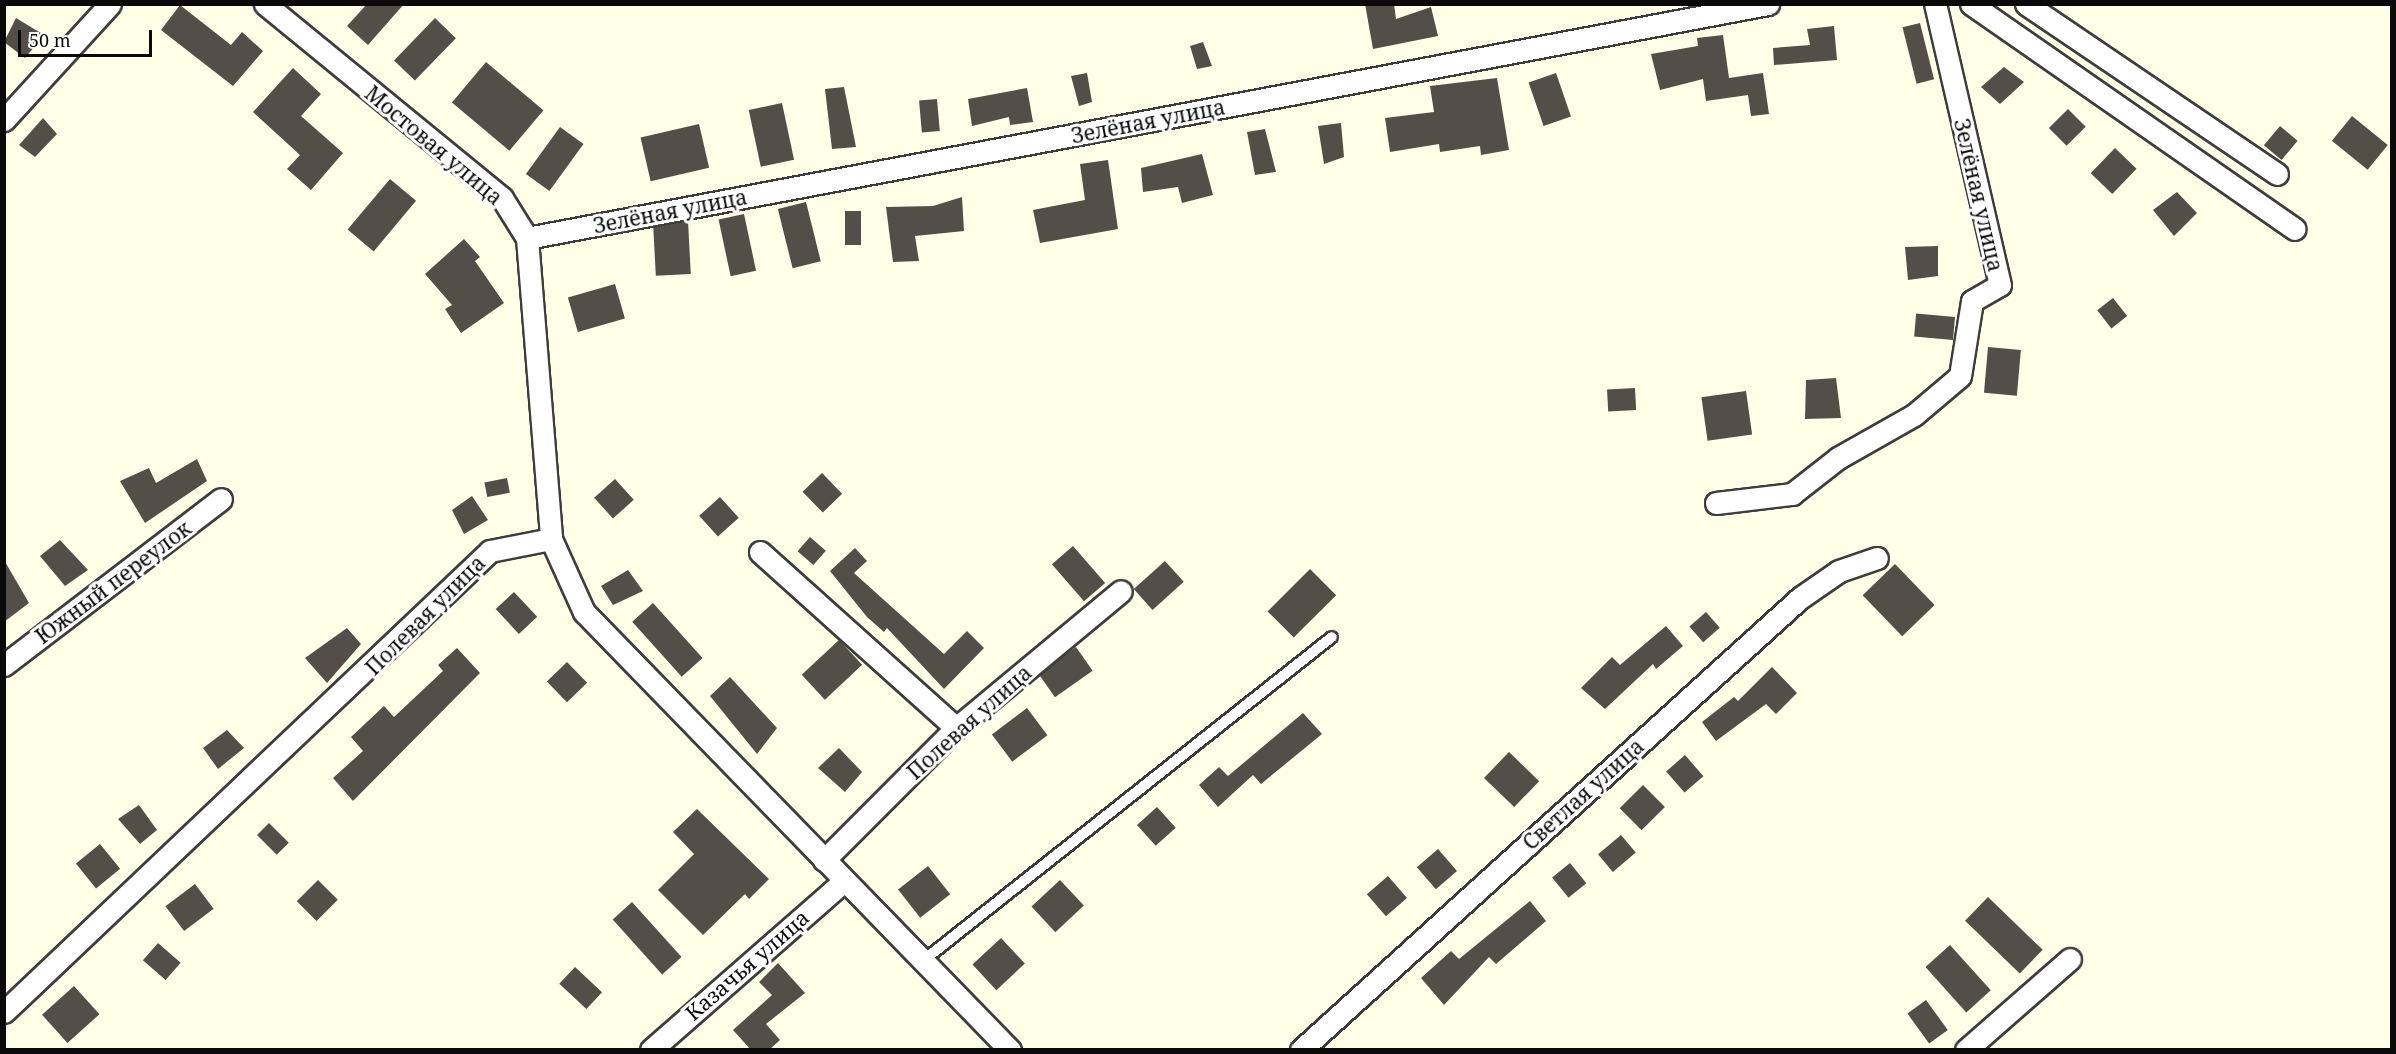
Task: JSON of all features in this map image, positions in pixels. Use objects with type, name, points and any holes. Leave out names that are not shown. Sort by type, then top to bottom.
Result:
[{"type":"street","points":[[4,120],[110,4]]},
{"type":"street","name":"Мостовая улица","points":[[265,4],[502,198],[527,238],[551,539]]},
{"type":"street","name":"Зелёная улица","points":[[527,238],[1768,4]]},
{"type":"street","name":"Зелёная улица","points":[[1716,503],[1792,494],[1838,458],[1914,415],[1960,376],[1971,301],[2000,285],[1935,4]]},
{"type":"street","points":[[1971,4],[2295,229]]},
{"type":"street","points":[[2026,4],[2277,174]]},
{"type":"street","name":"Южный переулок","points":[[4,665],[221,499]]},
{"type":"street","points":[[551,539],[584,612],[1010,1050]]},
{"type":"street","name":"Полевая улица","points":[[4,1012],[490,551],[551,539]]},
{"type":"street","points":[[760,552],[956,728]]},
{"type":"street","name":"Светлая улица","points":[[1301,1050],[1800,598],[1839,571],[1877,558]]},
{"type":"street","name":"Полевая улица","points":[[824,860],[956,728],[1121,591]]},
{"type":"street","name":"Казачья улица","points":[[651,1050],[844,881]]},
{"type":"street","points":[[1966,1050],[2070,959]]},
{"type":"lane","points":[[924,960],[1332,638]]},
{"type":"building","points":[[367,4],[404,4],[368,45],[347,26]]},
{"type":"building","points":[[1365,4],[1394,4],[1396,19],[1431,7],[1438,36],[1373,49]]},
{"type":"building","points":[[180,5],[231,45],[242,32],[263,51],[233,86],[161,30]]},
{"type":"building","points":[[16,18],[44,35],[25,58],[4,42]]},
{"type":"building","points":[[435,18],[456,38],[415,81],[394,60]]},
{"type":"building","points":[[1920,23],[1934,79],[1917,84],[1903,27]]},
{"type":"building","points":[[1834,26],[1837,60],[1774,65],[1773,48],[1810,45],[1807,29]]},
{"type":"building","points":[[1723,35],[1729,78],[1763,73],[1769,114],[1751,116],[1748,95],[1706,101],[1703,79],[1660,90],[1651,54],[1698,46],[1697,38]]},
{"type":"building","points":[[1203,42],[1212,66],[1197,69],[1190,46]]},
{"type":"building","points":[[486,62],[543,110],[509,151],[452,103]]},
{"type":"building","points":[[2004,67],[2024,82],[2000,104],[1981,87]]},
{"type":"building","points":[[293,68],[321,94],[301,116],[343,153],[311,190],[287,169],[300,155],[253,112]]},
{"type":"building","points":[[1087,73],[1092,102],[1079,106],[1071,76]]},
{"type":"building","points":[[1556,73],[1571,116],[1544,126],[1529,82]]},
{"type":"building","points":[[1497,78],[1509,150],[1481,155],[1480,146],[1440,152],[1439,144],[1390,152],[1385,118],[1434,112],[1430,86]]},
{"type":"building","points":[[844,87],[856,147],[832,149],[825,89]]},
{"type":"building","points":[[1027,88],[1033,122],[1010,125],[1009,117],[972,126],[968,99]]},
{"type":"building","points":[[937,99],[940,131],[922,132],[919,101]]},
{"type":"building","points":[[782,103],[794,160],[761,167],[749,110]]},
{"type":"building","points":[[2068,109],[2086,127],[2067,146],[2049,128]]},
{"type":"building","points":[[2352,116],[2388,145],[2368,170],[2332,141]]},
{"type":"building","points":[[43,118],[57,134],[35,157],[19,145]]},
{"type":"building","points":[[1341,123],[1344,157],[1324,164],[1318,126]]},
{"type":"building","points":[[699,124],[709,168],[651,181],[641,137]]},
{"type":"building","points":[[2280,126],[2298,141],[2282,160],[2264,145]]},
{"type":"building","points":[[560,127],[583,144],[549,191],[526,174]]},
{"type":"building","points":[[1265,129],[1276,172],[1255,175],[1247,132]]},
{"type":"building","points":[[2115,148],[2137,169],[2112,194],[2091,173]]},
{"type":"building","points":[[1202,154],[1213,195],[1182,203],[1178,187],[1143,192],[1141,168]]},
{"type":"building","points":[[1108,160],[1118,229],[1040,243],[1033,210],[1085,200],[1080,164]]},
{"type":"building","points":[[390,179],[416,201],[374,251],[348,230]]},
{"type":"building","points":[[2177,192],[2197,213],[2174,236],[2153,210]]},
{"type":"building","points":[[962,197],[964,231],[915,236],[919,261],[893,262],[886,207],[933,206]]},
{"type":"building","points":[[806,202],[821,261],[793,268],[778,209]]},
{"type":"building","points":[[845,211],[861,211],[861,245],[845,245]]},
{"type":"building","points":[[744,214],[756,271],[731,276],[719,219]]},
{"type":"building","points":[[688,221],[691,274],[656,276],[653,223]]},
{"type":"building","points":[[464,239],[480,257],[475,261],[504,303],[461,333],[445,309],[452,305],[425,274]]},
{"type":"building","points":[[1938,246],[1938,276],[1908,280],[1905,247]]},
{"type":"building","points":[[615,284],[625,319],[578,332],[568,298]]},
{"type":"building","points":[[2113,298],[2127,316],[2111,328],[2097,310]]},
{"type":"building","points":[[1916,314],[1955,317],[1953,340],[1914,337]]},
{"type":"building","points":[[1988,347],[2021,350],[2017,396],[1984,393]]},
{"type":"building","points":[[1836,378],[1841,418],[1805,419],[1806,380]]},
{"type":"building","points":[[1635,388],[1636,410],[1608,411],[1607,389]]},
{"type":"building","points":[[1746,391],[1752,435],[1708,441],[1701,397]]},
{"type":"building","points":[[197,459],[207,481],[145,523],[120,481],[149,468],[156,483]]},
{"type":"building","points":[[822,473],[842,494],[823,513],[803,492]]},
{"type":"building","points":[[507,478],[510,493],[487,497],[484,482]]},
{"type":"building","points":[[615,479],[634,500],[613,519],[594,498]]},
{"type":"building","points":[[472,496],[488,520],[464,534],[452,510]]},
{"type":"building","points":[[720,497],[739,518],[718,537],[699,516]]},
{"type":"building","points":[[810,537],[826,551],[813,565],[798,551]]},
{"type":"building","points":[[60,540],[88,570],[65,586],[40,556]]},
{"type":"building","points":[[1073,546],[1105,583],[1084,601],[1052,564]]},
{"type":"building","points":[[855,548],[867,561],[854,573],[944,654],[967,631],[984,648],[944,689],[887,628],[884,632],[867,617],[830,571]]},
{"type":"building","points":[[4,560],[29,603],[4,622]]},
{"type":"building","points":[[1165,561],[1184,582],[1153,610],[1134,589]]},
{"type":"building","points":[[1895,564],[1935,605],[1902,636],[1863,595]]},
{"type":"building","points":[[1310,569],[1336,595],[1294,638],[1268,611]]},
{"type":"building","points":[[628,570],[643,591],[613,605],[601,586]]},
{"type":"building","points":[[514,592],[537,617],[519,634],[496,609]]},
{"type":"building","points":[[653,603],[703,658],[682,677],[632,622]]},
{"type":"building","points":[[1706,612],[1720,628],[1703,642],[1689,626]]},
{"type":"building","points":[[1666,626],[1683,646],[1656,669],[1653,664],[1605,709],[1581,688],[1612,657],[1620,665]]},
{"type":"building","points":[[347,628],[361,644],[327,683],[305,658]]},
{"type":"building","points":[[839,640],[862,665],[825,700],[802,675]]},
{"type":"building","points":[[1076,647],[1093,671],[1055,697],[1038,673]]},
{"type":"building","points":[[457,648],[480,673],[353,801],[333,778],[363,751],[351,737],[384,706],[394,717],[443,671],[438,665]]},
{"type":"building","points":[[567,662],[587,683],[567,702],[547,681]]},
{"type":"building","points":[[1772,667],[1797,693],[1776,714],[1766,704],[1716,741],[1702,722],[1734,697],[1738,701]]},
{"type":"building","points":[[730,677],[777,728],[757,754],[710,696]]},
{"type":"building","points":[[1027,708],[1047,735],[1012,762],[992,734]]},
{"type":"building","points":[[1303,713],[1322,734],[1261,784],[1253,775],[1218,807],[1199,785],[1219,767],[1228,776]]},
{"type":"building","points":[[227,730],[244,748],[218,769],[203,748]]},
{"type":"building","points":[[839,748],[862,772],[845,792],[818,768]]},
{"type":"building","points":[[1509,752],[1539,781],[1514,807],[1484,778]]},
{"type":"building","points":[[1685,755],[1703,776],[1685,793],[1666,771]]},
{"type":"building","points":[[1643,785],[1665,807],[1642,830],[1620,808]]},
{"type":"building","points":[[139,805],[157,830],[140,844],[118,819]]},
{"type":"building","points":[[1157,807],[1176,828],[1156,846],[1137,825]]},
{"type":"building","points":[[697,809],[769,879],[749,899],[745,894],[703,935],[658,890],[694,854],[673,832]]},
{"type":"building","points":[[269,823],[289,843],[277,855],[257,835]]},
{"type":"building","points":[[1621,835],[1636,853],[1613,872],[1598,854]]},
{"type":"building","points":[[100,844],[120,869],[96,888],[76,864]]},
{"type":"building","points":[[1438,849],[1457,871],[1436,889],[1417,867]]},
{"type":"building","points":[[1570,863],[1586,883],[1568,898],[1552,877]]},
{"type":"building","points":[[928,866],[950,894],[920,918],[898,889]]},
{"type":"building","points":[[1388,876],[1407,898],[1386,916],[1367,894]]},
{"type":"building","points":[[318,880],[338,900],[317,921],[297,901]]},
{"type":"building","points":[[1060,880],[1084,906],[1055,932],[1031,907]]},
{"type":"building","points":[[195,884],[214,909],[184,931],[165,906]]},
{"type":"building","points":[[1988,897],[2043,950],[2020,974],[1965,921]]},
{"type":"building","points":[[1530,901],[1546,921],[1496,964],[1489,957],[1444,1005],[1421,978],[1451,951],[1459,959]]},
{"type":"building","points":[[632,902],[682,957],[662,974],[613,919]]},
{"type":"building","points":[[1001,938],[1025,964],[996,990],[972,965]]},
{"type":"building","points":[[158,943],[181,963],[166,980],[143,960]]},
{"type":"building","points":[[1950,945],[1991,990],[1966,1012],[1925,967]]},
{"type":"building","points":[[778,963],[805,993],[766,1024],[780,1040],[769,1050],[751,1050],[733,1030],[772,995],[759,982]]},
{"type":"building","points":[[575,967],[602,992],[586,1009],[559,984]]},
{"type":"building","points":[[74,986],[99,1014],[67,1043],[42,1015]]},
{"type":"building","points":[[1926,1000],[1948,1030],[1929,1043],[1907,1014]]}]
